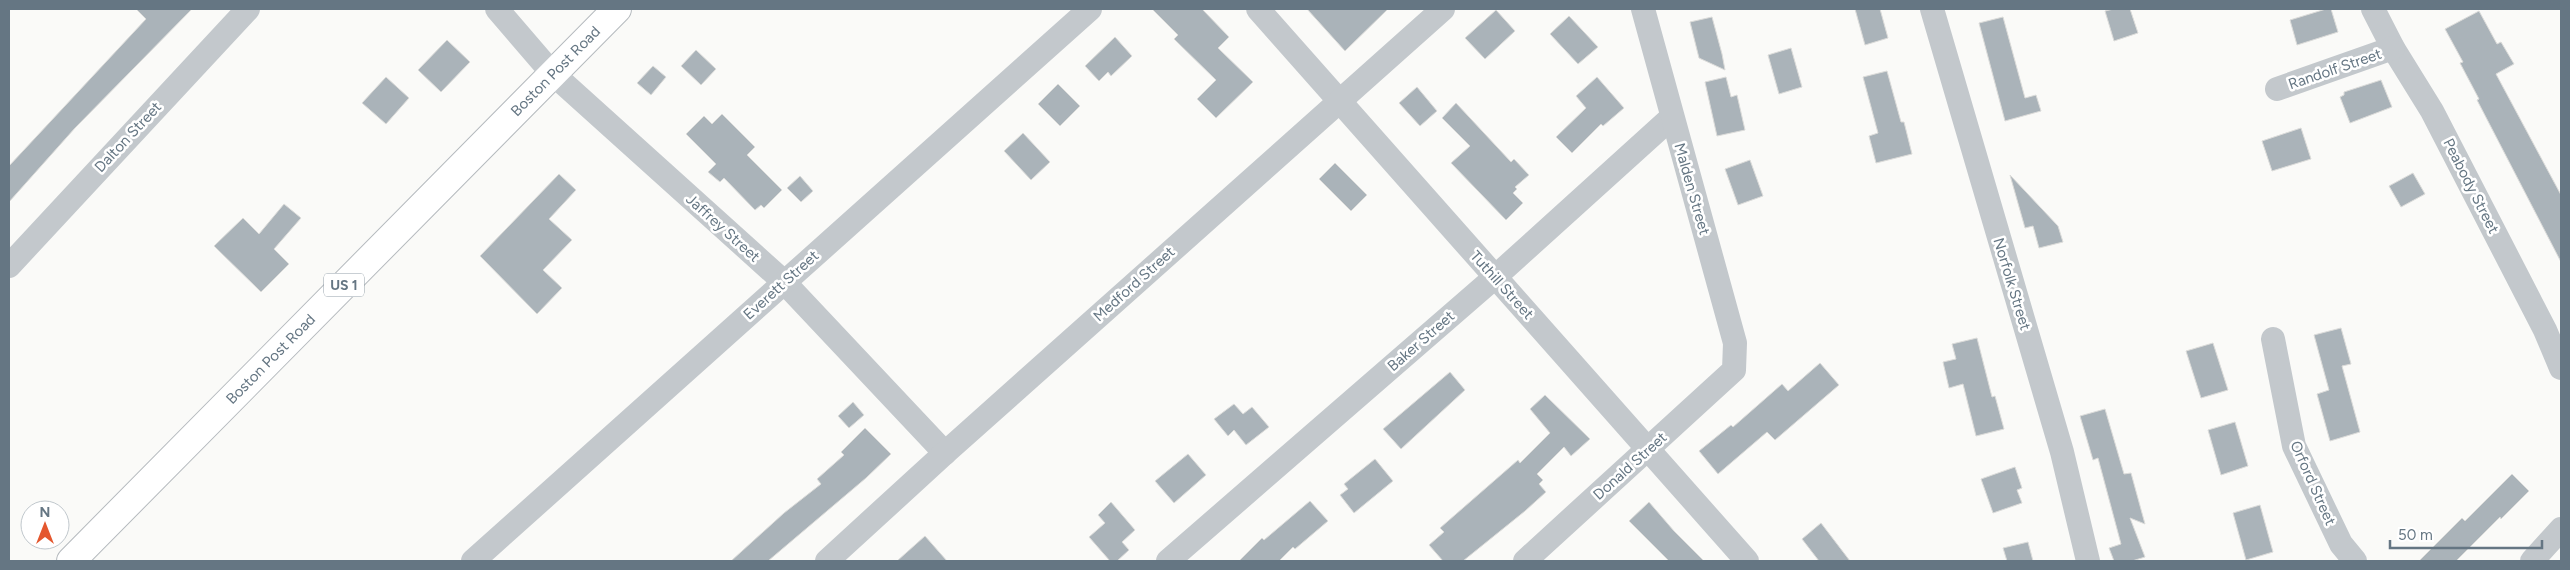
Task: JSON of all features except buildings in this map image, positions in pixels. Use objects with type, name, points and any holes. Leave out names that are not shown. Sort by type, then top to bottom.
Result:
[{"type":"main road","name":"Boston Post Road","points":[[71,561],[617,9]]},
{"type":"street","name":"Dalton Street","points":[[9,266],[248,9]]},
{"type":"street","name":"Jaffrey Street","points":[[497,9],[552,73],[784,282],[945,453]]},
{"type":"street","name":"Everett Street","points":[[473,561],[1090,9]]},
{"type":"street","name":"Tuthill Street","points":[[1258,9],[1340,100],[1494,278],[1649,449],[1747,561]]},
{"type":"street","name":"Medford Street","points":[[827,561],[945,453],[1442,9]]},
{"type":"street","name":"Malden Street","points":[[1643,9],[1735,343],[1734,370]]},
{"type":"street","name":"Norfolk Street","points":[[1932,9],[2062,452],[2088,561]]},
{"type":"street","name":"Peabody Street","points":[[2373,9],[2432,111],[2545,330],[2561,368]]},
{"type":"street","name":"Randolf Street","points":[[2276,89],[2394,48]]},
{"type":"street","name":"Baker Street","points":[[1168,561],[1494,278],[1672,117]]},
{"type":"street","name":"Orford Street","points":[[2273,339],[2294,446],[2341,544],[2355,561]]},
{"type":"street","name":"Donald Street","points":[[1525,561],[1734,370]]},
{"type":"street","points":[[2532,561],[2561,529]]}]
